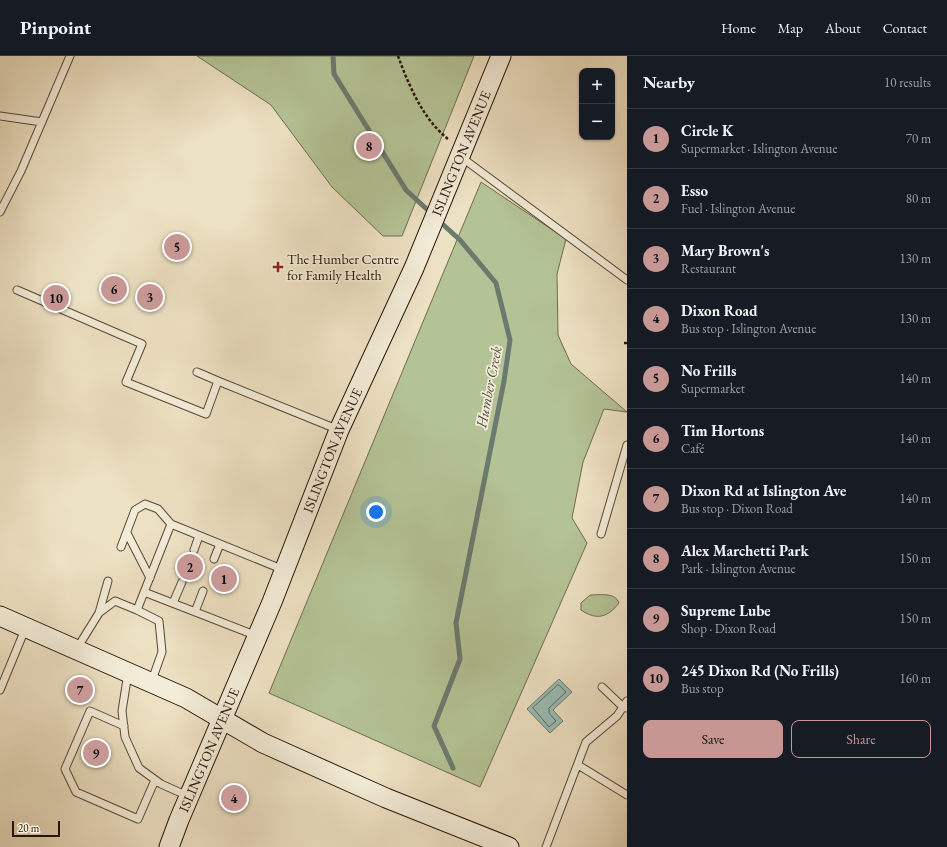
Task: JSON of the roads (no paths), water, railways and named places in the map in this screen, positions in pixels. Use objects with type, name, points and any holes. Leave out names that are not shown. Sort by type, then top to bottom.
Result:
[{"type":"main road","name":"ISLINGTON AVENUE","points":[[169,847],[284,570],[339,430],[414,268],[501,56]]},
{"type":"main road","points":[[0,616],[186,698],[263,743],[372,791],[509,847]]},
{"type":"lane","points":[[0,212],[21,171],[70,56]]},
{"type":"lane","points":[[0,116],[42,122]]},
{"type":"lane","points":[[462,154],[627,280]]},
{"type":"lane","points":[[17,290],[142,344],[144,349],[126,382],[206,414],[218,381]]},
{"type":"lane","points":[[197,372],[339,430]]},
{"type":"lane","points":[[601,534],[627,445]]},
{"type":"lane","points":[[121,547],[136,510],[145,504],[158,509],[171,524],[284,570]]},
{"type":"lane","points":[[137,610],[171,524]]},
{"type":"lane","points":[[127,533],[150,578]]},
{"type":"lane","points":[[194,550],[199,536]]},
{"type":"lane","points":[[214,559],[220,544]]},
{"type":"lane","points":[[99,614],[108,581]]},
{"type":"lane","points":[[173,603],[182,582]]},
{"type":"lane","points":[[194,612],[203,591]]},
{"type":"lane","points":[[144,592],[257,636]]},
{"type":"lane","points":[[76,650],[99,614],[115,600],[159,621],[162,652],[151,683]]},
{"type":"lane","points":[[0,690],[26,627]]},
{"type":"lane","points":[[128,673],[122,711],[125,737],[139,768],[161,784],[189,796]]},
{"type":"lane","points":[[546,847],[586,742],[617,716],[626,705],[602,687]]},
{"type":"lane","points":[[124,726],[90,711],[65,769],[76,792],[138,819],[155,780]]},
{"type":"lane","points":[[578,765],[627,795]]},
{"type":"water","points":[[559,679],[572,692],[553,710],[563,721],[550,733],[527,709]]},
{"type":"waterway","name":"Humber Creek","points":[[333,56],[334,74],[406,190],[432,214]]},
{"type":"waterway","name":"Humber Creek","points":[[438,220],[460,240],[496,283],[510,340],[504,381],[456,623],[460,659],[434,726],[453,768]]},
{"type":"place","name":"Alex Marchetti Park","points":[[369,146]]},
{"type":"place","name":"No Frills","points":[[177,247]]},
{"type":"place","name":"The Humber Centre for Family Health","points":[[278,267]]},
{"type":"place","name":"Tim Hortons","points":[[114,289]]},
{"type":"place","name":"Mary Brown's","points":[[150,297]]},
{"type":"place","name":"245 Dixon Rd (No Frills)","points":[[56,298]]},
{"type":"place","name":"Esso","points":[[190,567]]},
{"type":"place","name":"Circle K","points":[[224,579]]},
{"type":"place","name":"Dixon Rd at Islington Ave","points":[[80,690]]},
{"type":"place","name":"Supreme Lube","points":[[96,753]]},
{"type":"place","name":"Dixon Road","points":[[234,798]]}]
